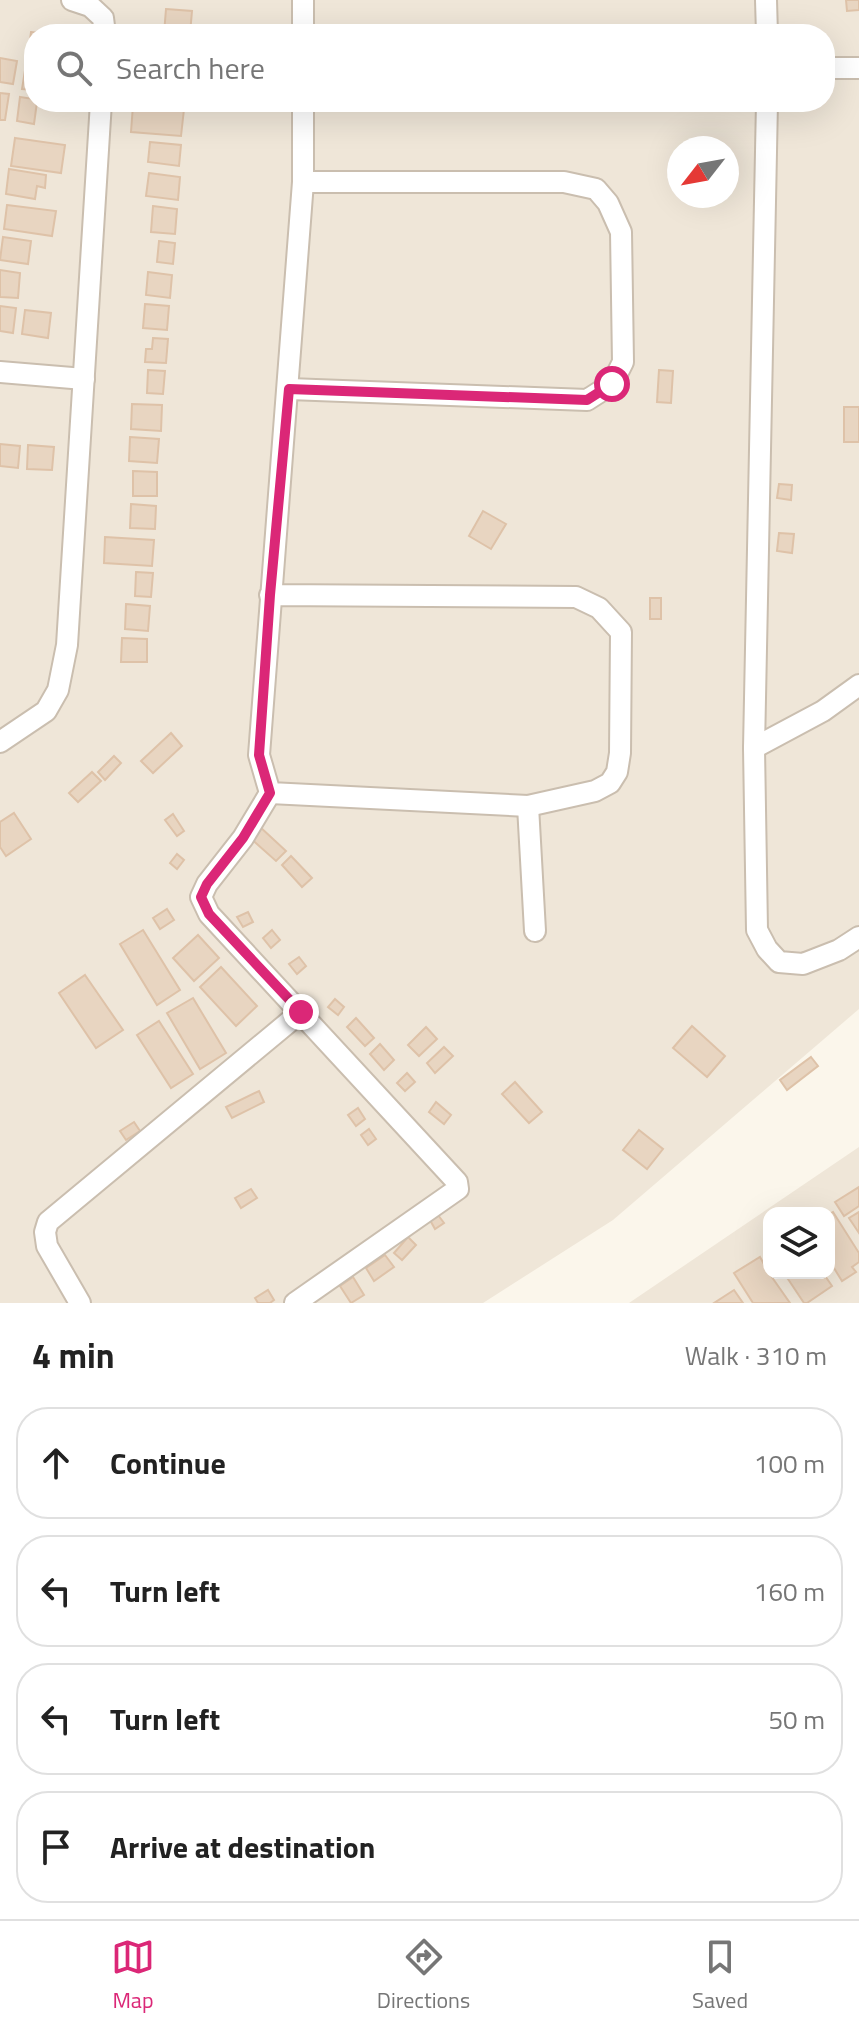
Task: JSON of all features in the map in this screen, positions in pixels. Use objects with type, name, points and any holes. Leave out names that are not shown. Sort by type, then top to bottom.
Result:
[{"type":"street","points":[[72,0],[90,6],[103,18],[104,24]]},
{"type":"street","points":[[303,0],[303,24]]},
{"type":"street","points":[[766,0],[767,24]]},
{"type":"street","points":[[835,68],[859,68]]},
{"type":"street","points":[[0,742],[46,711],[58,690],[67,645],[100,112]]},
{"type":"street","points":[[295,1303],[458,1189],[457,1182],[209,914],[201,897],[270,793],[259,755],[289,389],[303,182],[303,112]]},
{"type":"street","points":[[767,112],[754,748],[757,930],[767,949],[779,962],[803,964],[839,950],[859,937]]},
{"type":"street","points":[[289,389],[587,400],[612,384],[623,362],[621,232],[608,203],[596,189],[564,182],[303,182]]},
{"type":"street","points":[[0,372],[84,379]]},
{"type":"street","points":[[270,595],[576,597],[599,608],[621,632],[620,753],[617,772],[610,783],[595,791],[528,806],[270,793]]},
{"type":"street","points":[[754,748],[823,711],[859,685]]},
{"type":"street","points":[[528,806],[535,931]]},
{"type":"street","points":[[80,1303],[47,1246],[45,1232],[48,1222],[301,1012]]},
{"type":"shaded area","points":[[0,0],[859,0],[859,1009],[613,1220],[483,1303],[0,1303]]},
{"type":"shaded area","points":[[859,1147],[859,1303],[629,1303],[763,1212],[763,1279],[835,1279],[835,1207],[771,1207]]},
{"type":"building","points":[[846,0],[859,0],[859,10],[847,11]]},
{"type":"building","points":[[166,9],[192,11],[191,24],[165,24]]},
{"type":"building","points":[[0,58],[17,61],[13,84],[0,82]]},
{"type":"building","points":[[0,93],[9,94],[5,120],[0,120]]},
{"type":"building","points":[[20,97],[24,98],[24,112],[36,112],[34,124],[17,121]]},
{"type":"building","points":[[132,112],[184,112],[181,136],[131,132]]},
{"type":"building","points":[[15,138],[65,145],[61,173],[11,166]]},
{"type":"building","points":[[150,142],[181,145],[179,166],[148,162]]},
{"type":"building","points":[[9,169],[46,175],[45,188],[37,186],[35,199],[6,194]]},
{"type":"building","points":[[149,173],[180,177],[178,200],[146,196]]},
{"type":"building","points":[[7,205],[56,211],[52,236],[4,229]]},
{"type":"building","points":[[153,206],[177,209],[175,234],[151,232]]},
{"type":"building","points":[[3,237],[31,241],[28,264],[0,260]]},
{"type":"building","points":[[159,241],[175,243],[173,264],[157,262]]},
{"type":"building","points":[[0,270],[20,273],[18,298],[0,297]]},
{"type":"building","points":[[148,272],[172,275],[170,298],[146,295]]},
{"type":"building","points":[[145,304],[169,306],[167,330],[143,328]]},
{"type":"building","points":[[0,306],[16,308],[13,333],[0,331]]},
{"type":"building","points":[[25,310],[51,313],[48,338],[22,334]]},
{"type":"building","points":[[153,338],[168,339],[166,363],[145,362],[146,349],[152,349]]},
{"type":"building","points":[[148,370],[165,371],[163,394],[147,393]]},
{"type":"building","points":[[659,370],[673,371],[671,403],[657,402]]},
{"type":"building","points":[[132,404],[162,405],[161,431],[131,429]]},
{"type":"building","points":[[844,407],[859,407],[859,442],[844,442]]},
{"type":"building","points":[[130,437],[159,439],[157,463],[129,461]]},
{"type":"building","points":[[0,444],[20,446],[18,468],[0,466]]},
{"type":"building","points":[[28,445],[54,447],[52,470],[27,469]]},
{"type":"building","points":[[133,471],[157,472],[157,496],[133,496]]},
{"type":"building","points":[[779,484],[792,485],[791,500],[777,498]]},
{"type":"building","points":[[131,504],[156,506],[155,529],[130,528]]},
{"type":"building","points":[[483,511],[506,524],[491,549],[469,536]]},
{"type":"building","points":[[779,533],[794,534],[792,553],[777,551]]},
{"type":"building","points":[[105,537],[154,540],[152,566],[104,563]]},
{"type":"building","points":[[136,572],[153,573],[151,597],[135,596]]},
{"type":"building","points":[[650,598],[661,598],[661,619],[650,619]]},
{"type":"building","points":[[126,604],[150,606],[148,631],[125,629]]},
{"type":"building","points":[[122,638],[147,639],[147,662],[121,662]]},
{"type":"building","points":[[171,733],[182,746],[153,773],[141,761]]},
{"type":"building","points":[[114,756],[121,763],[105,780],[98,772]]},
{"type":"building","points":[[92,772],[101,781],[78,802],[69,793]]},
{"type":"building","points":[[14,813],[31,839],[6,856],[0,847],[0,822]]},
{"type":"building","points":[[173,814],[184,831],[177,836],[165,820]]},
{"type":"building","points":[[259,826],[286,851],[276,861],[249,837]]},
{"type":"building","points":[[177,854],[184,860],[177,869],[170,863]]},
{"type":"building","points":[[291,856],[312,878],[302,887],[282,865]]},
{"type":"building","points":[[167,909],[174,920],[160,929],[153,918]]},
{"type":"building","points":[[248,912],[253,922],[243,927],[237,917]]},
{"type":"building","points":[[143,930],[180,990],[157,1005],[120,944]]},
{"type":"building","points":[[272,930],[280,940],[271,948],[263,938]]},
{"type":"building","points":[[198,935],[219,958],[194,981],[173,958]]},
{"type":"building","points":[[299,957],[306,966],[297,974],[289,964]]},
{"type":"building","points":[[221,967],[257,1006],[236,1026],[200,987]]},
{"type":"building","points":[[85,975],[123,1030],[96,1048],[59,993]]},
{"type":"building","points":[[193,998],[226,1053],[200,1069],[167,1013]]},
{"type":"building","points":[[335,999],[344,1007],[338,1015],[328,1007]]},
{"type":"building","points":[[356,1018],[374,1038],[365,1046],[347,1027]]},
{"type":"building","points":[[159,1021],[193,1074],[171,1088],[137,1035]]},
{"type":"building","points":[[692,1026],[725,1056],[707,1077],[673,1048]]},
{"type":"building","points":[[426,1027],[437,1039],[419,1056],[408,1045]]},
{"type":"building","points":[[380,1044],[394,1060],[384,1070],[370,1054]]},
{"type":"building","points":[[444,1047],[453,1056],[435,1073],[427,1063]]},
{"type":"building","points":[[811,1057],[818,1066],[787,1090],[780,1080]]},
{"type":"building","points":[[407,1073],[415,1082],[405,1091],[397,1083]]},
{"type":"building","points":[[515,1082],[542,1112],[529,1123],[502,1094]]},
{"type":"building","points":[[259,1091],[264,1102],[232,1118],[226,1107]]},
{"type":"building","points":[[436,1102],[451,1115],[444,1124],[429,1112]]},
{"type":"building","points":[[358,1108],[365,1119],[356,1126],[348,1115]]},
{"type":"building","points":[[134,1122],[140,1131],[126,1140],[120,1131]]},
{"type":"building","points":[[369,1129],[376,1139],[368,1145],[361,1135]]},
{"type":"building","points":[[639,1130],[663,1149],[647,1169],[623,1150]]},
{"type":"building","points":[[859,1187],[859,1206],[844,1216],[835,1202]]},
{"type":"building","points":[[251,1189],[257,1198],[241,1208],[235,1198]]},
{"type":"building","points":[[859,1212],[859,1233],[849,1218]]},
{"type":"building","points":[[438,1215],[444,1223],[435,1229],[430,1220]]},
{"type":"building","points":[[835,1215],[859,1253],[859,1262],[852,1267],[856,1272],[842,1281],[835,1270]]},
{"type":"building","points":[[408,1237],[416,1245],[402,1260],[394,1253]]},
{"type":"building","points":[[385,1255],[394,1267],[374,1281],[366,1268]]},
{"type":"building","points":[[760,1257],[763,1279],[773,1279],[790,1303],[753,1303],[734,1273]]},
{"type":"building","points":[[353,1277],[364,1295],[351,1303],[340,1286]]},
{"type":"building","points":[[788,1279],[827,1279],[832,1286],[804,1303]]},
{"type":"building","points":[[268,1290],[274,1300],[258,1303],[255,1298]]},
{"type":"building","points":[[734,1290],[743,1303],[714,1303]]},
{"type":"route","points":[[301,1012],[209,914],[201,897],[270,793],[259,755],[289,389],[587,400],[612,384]]}]
